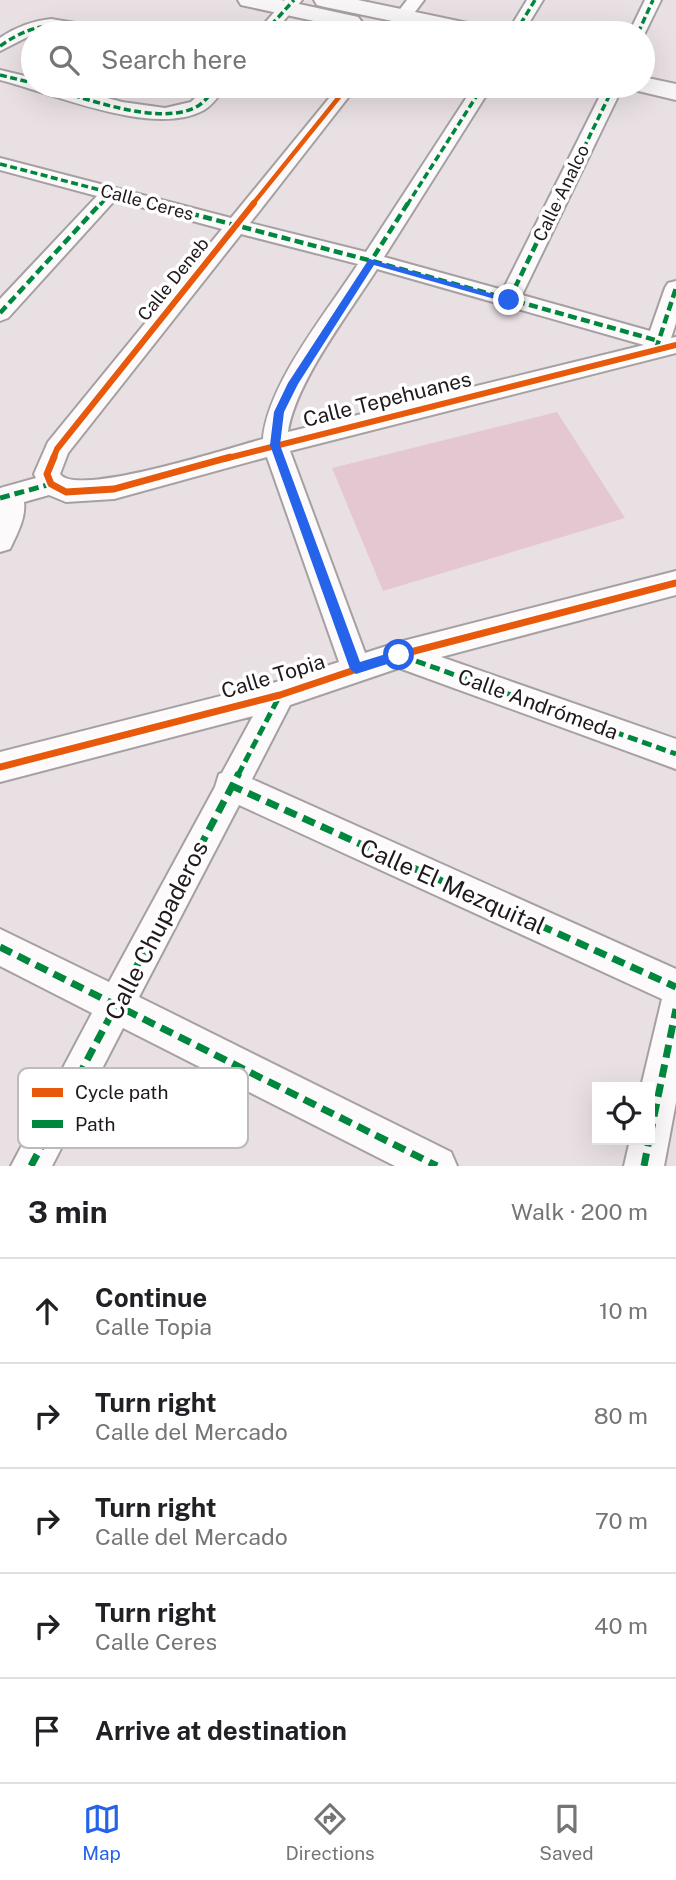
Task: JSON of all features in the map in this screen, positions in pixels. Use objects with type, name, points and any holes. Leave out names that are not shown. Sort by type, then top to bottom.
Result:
[{"type":"street","points":[[249,0],[290,4],[389,21]]},
{"type":"street","points":[[325,0],[394,21]]},
{"type":"street","points":[[522,21],[535,0]]},
{"type":"street","points":[[643,21],[653,0]]},
{"type":"street","points":[[275,21],[290,4]]},
{"type":"street","points":[[0,46],[21,32]]},
{"type":"street","points":[[655,71],[676,75]]},
{"type":"street","points":[[0,75],[21,80]]},
{"type":"street","points":[[655,88],[676,92]]},
{"type":"street","points":[[91,98],[162,113],[190,110],[205,98]]},
{"type":"street","name":"Calle Deneb","points":[[59,488],[47,474],[57,449],[338,98]]},
{"type":"street","points":[[356,669],[275,445],[279,412],[293,383],[475,98]]},
{"type":"street","name":"Calle Analco","points":[[509,300],[608,98]]},
{"type":"street","name":"Calle Ceres","points":[[1,166],[372,261],[664,345]]},
{"type":"street","points":[[0,313],[111,193]]},
{"type":"street","points":[[664,345],[676,288]]},
{"type":"street","name":"Calle Tepehuanes","points":[[59,488],[114,489],[664,345]]},
{"type":"street","points":[[0,541],[12,513],[5,498],[59,488]]},
{"type":"street","name":"Calle Topia","points":[[0,767],[280,695],[399,655],[676,583]]},
{"type":"street","name":"Calle Andrómeda","points":[[399,655],[676,754]]},
{"type":"street","name":"Calle Chupaderos","points":[[84,1068],[230,785],[280,695]]},
{"type":"street","name":"Calle El Mezquital","points":[[230,785],[676,987]]},
{"type":"street","points":[[0,947],[244,1068]]},
{"type":"street","points":[[655,1109],[676,1009]]},
{"type":"street","points":[[248,1070],[436,1166]]},
{"type":"street","points":[[643,1166],[648,1145]]},
{"type":"street","name":"Calle Chupaderos","points":[[31,1166],[41,1148]]},
{"type":"shaded area","points":[[557,412],[625,518],[383,591],[332,468]]},
{"type":"marked path","points":[[275,21],[294,0]]},
{"type":"marked path","points":[[522,21],[535,0]]},
{"type":"marked path","points":[[643,21],[653,0]]},
{"type":"marked path","points":[[0,46],[21,32]]},
{"type":"marked path","points":[[0,75],[21,80]]},
{"type":"marked path","points":[[85,98],[122,108],[165,113],[183,112],[198,106],[207,98]]},
{"type":"marked path","points":[[275,445],[279,412],[293,383],[475,98]]},
{"type":"marked path","points":[[509,300],[608,98]]},
{"type":"marked path","points":[[0,164],[372,261],[659,341]]},
{"type":"marked path","points":[[0,313],[111,193]]},
{"type":"marked path","points":[[656,349],[676,288]]},
{"type":"marked path","points":[[0,498],[51,484]]},
{"type":"marked path","points":[[402,656],[676,754]]},
{"type":"marked path","points":[[83,1068],[280,695]]},
{"type":"marked path","points":[[230,785],[676,987]]},
{"type":"marked path","points":[[0,947],[241,1068]]},
{"type":"marked path","points":[[655,1112],[676,1009]]},
{"type":"marked path","points":[[248,1071],[437,1166]]},
{"type":"marked path","points":[[644,1166],[648,1145]]},
{"type":"marked path","points":[[31,1166],[41,1148]]},
{"type":"cycle path","points":[[338,98],[57,449],[47,474],[51,484],[66,492],[114,489],[275,445],[676,345]]},
{"type":"cycle path","points":[[0,767],[280,695],[399,655],[676,583]]},
{"type":"route","points":[[399,655],[356,669],[275,445],[279,412],[293,383],[372,261],[509,300]]}]
